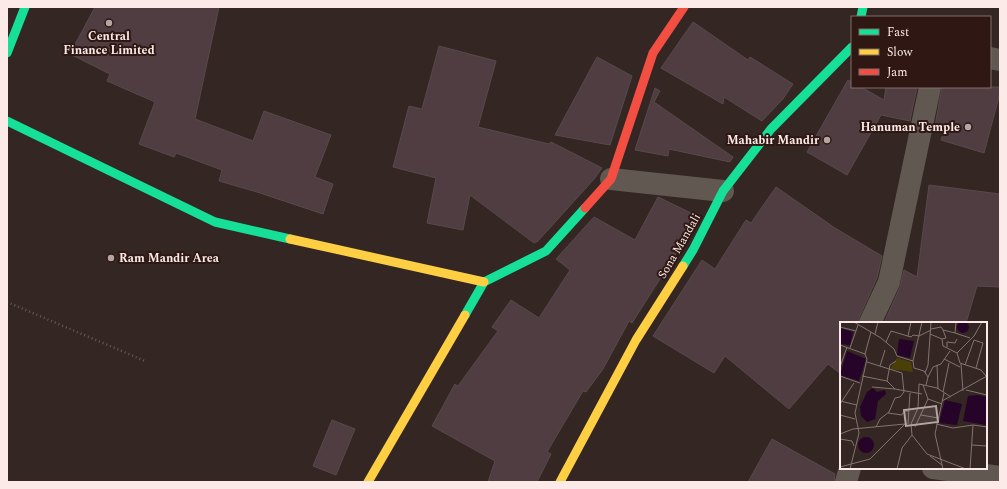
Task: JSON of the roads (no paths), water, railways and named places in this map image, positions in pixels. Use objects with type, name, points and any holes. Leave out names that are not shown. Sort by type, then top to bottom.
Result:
[{"type":"street","points":[[7,53],[25,7]]},
{"type":"street","points":[[368,482],[484,282],[546,251],[611,179],[653,53],[684,7]]},
{"type":"street","name":"Sona Mandali","points":[[560,482],[636,340],[693,250],[723,191],[771,129],[851,48]]},
{"type":"street","points":[[870,322],[889,282],[930,88]]},
{"type":"street","points":[[7,121],[215,222],[484,282]]},
{"type":"street","points":[[611,179],[723,191]]},
{"type":"street","points":[[846,482],[850,469]]},
{"type":"street","points":[[940,469],[1000,477]]},
{"type":"place","name":"Central Finance Limited","points":[[109,23]]},
{"type":"place","name":"Hanuman Temple","points":[[968,127]]},
{"type":"place","name":"Mahabir Mandir","points":[[827,140]]},
{"type":"place","name":"Ram Mandir Area","points":[[111,258]]}]
